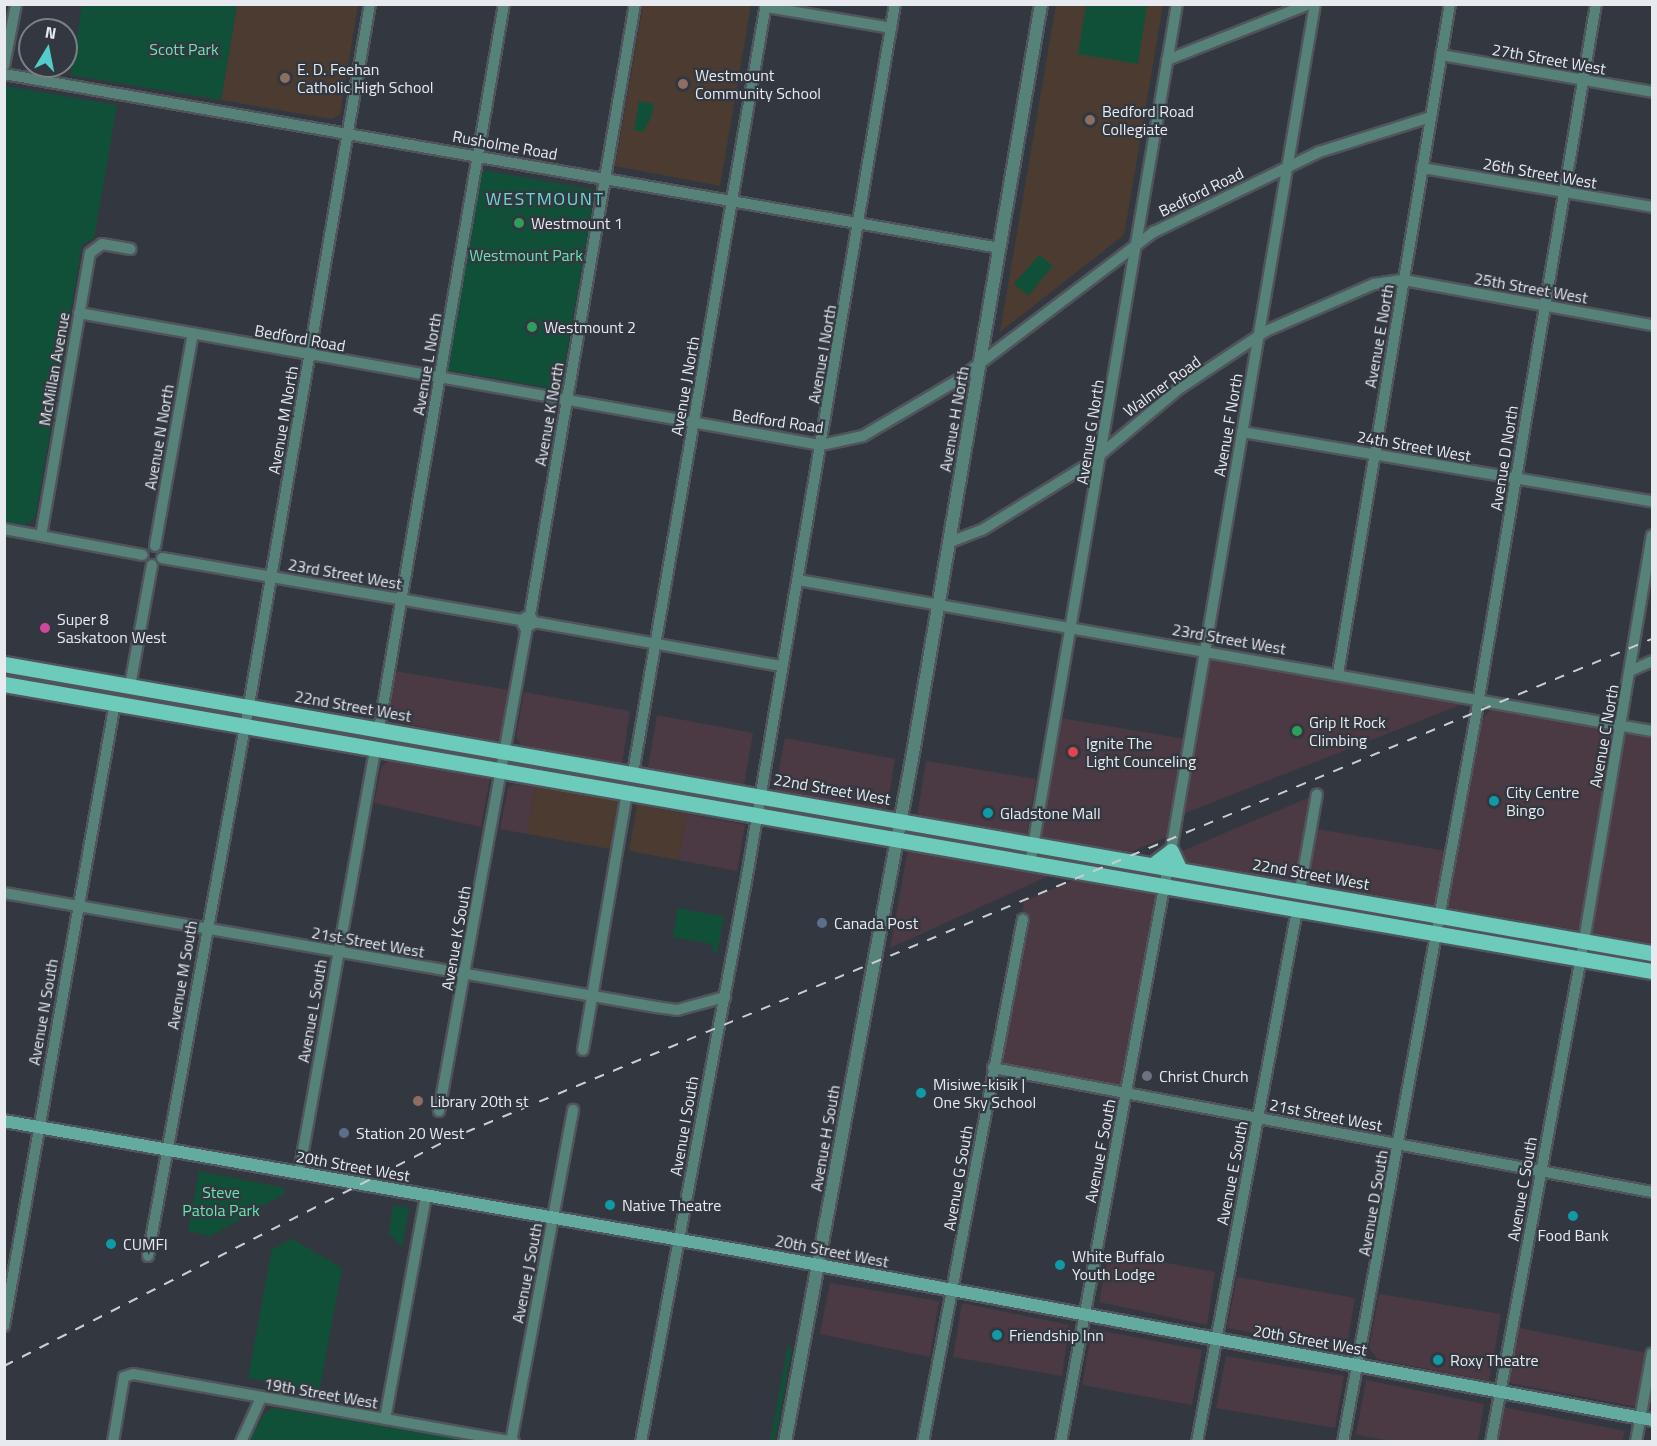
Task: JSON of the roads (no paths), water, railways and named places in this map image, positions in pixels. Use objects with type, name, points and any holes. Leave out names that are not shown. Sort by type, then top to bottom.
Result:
[{"type":"main road","name":"22nd Street West","points":[[4,664],[130,686],[249,703],[379,729],[1034,843],[1168,862],[1300,890],[1653,953]]},
{"type":"main road","points":[[4,684],[1164,888],[1653,971]]},
{"type":"main road","name":"20th Street West","points":[[4,1121],[818,1265],[1647,1419]]},
{"type":"street","points":[[4,66],[16,4]]},
{"type":"street","name":"Avenue M North","points":[[249,703],[370,4]]},
{"type":"street","name":"Avenue L North","points":[[379,729],[504,4]]},
{"type":"street","name":"Avenue K North","points":[[501,771],[634,4]]},
{"type":"street","name":"Avenue I North","points":[[757,815],[820,445],[861,223],[895,4]]},
{"type":"street","name":"Avenue H North","points":[[898,840],[1041,4]]},
{"type":"street","name":"Avenue G North","points":[[1030,864],[1176,4]]},
{"type":"street","points":[[1167,60],[1310,4]]},
{"type":"street","name":"Avenue F North","points":[[1168,862],[1315,4]]},
{"type":"street","name":"Avenue E North","points":[[1338,674],[1450,4]]},
{"type":"street","name":"Avenue D North","points":[[1441,916],[1596,4]]},
{"type":"street","points":[[766,6],[891,28]]},
{"type":"street","name":"Avenue J North","points":[[633,773],[766,6]]},
{"type":"street","name":"27th Street West","points":[[1441,55],[1653,92]]},
{"type":"street","name":"Rusholme Road","points":[[4,74],[348,132],[1000,248]]},
{"type":"street","name":"Bedford Road","points":[[79,313],[820,445],[863,436],[890,422],[980,364],[1136,245],[1287,166],[1431,117]]},
{"type":"street","name":"26th Street West","points":[[1422,168],[1653,207]]},
{"type":"street","name":"McMillan Avenue","points":[[41,536],[90,253],[102,244],[131,249]]},
{"type":"street","name":"Walmer Road","points":[[950,542],[982,530],[1101,453],[1180,388],[1258,337],[1374,284],[1404,280]]},
{"type":"street","name":"25th Street West","points":[[1404,280],[1653,325]]},
{"type":"street","name":"Avenue N North","points":[[155,546],[193,333]]},
{"type":"street","name":"24th Street West","points":[[1242,432],[1653,501]]},
{"type":"street","points":[[4,530],[143,555],[152,565]]},
{"type":"street","name":"Avenue C North","points":[[1584,941],[1653,536]]},
{"type":"street","points":[[130,686],[152,565],[162,558],[161,550],[155,546],[147,548],[143,555]]},
{"type":"street","name":"23rd Street West","points":[[162,558],[782,666]]},
{"type":"street","name":"23rd Street West","points":[[798,580],[1479,698],[1653,731]]},
{"type":"street","points":[[1630,671],[1653,661]]},
{"type":"street","name":"Avenue N South","points":[[4,1326],[115,703]]},
{"type":"street","name":"Avenue M South","points":[[148,1257],[206,928],[249,703]]},
{"type":"street","name":"Avenue L South","points":[[299,1173],[375,749]]},
{"type":"street","name":"Avenue K South","points":[[439,1111],[501,771]]},
{"type":"street","points":[[583,1050],[627,793]]},
{"type":"street","points":[[1300,890],[1317,794]]},
{"type":"street","name":"Avenue I South","points":[[641,1442],[757,815]]},
{"type":"street","name":"Avenue H South","points":[[785,1442],[898,840]]},
{"type":"street","name":"Avenue F South","points":[[1061,1442],[1168,862]]},
{"type":"street","name":"21st Street West","points":[[4,893],[677,1010],[725,997]]},
{"type":"street","name":"Avenue E South","points":[[1197,1442],[1297,910]]},
{"type":"street","name":"Avenue D South","points":[[1343,1442],[1441,916]]},
{"type":"street","name":"Avenue G South","points":[[923,1442],[1023,919]]},
{"type":"street","name":"Avenue C South","points":[[1491,1442],[1584,941]]},
{"type":"street","name":"21st Street West","points":[[993,1068],[1653,1192]]},
{"type":"street","name":"Avenue J South","points":[[512,1441],[573,1110]]},
{"type":"street","points":[[385,1419],[426,1195]]},
{"type":"street","points":[[1636,1442],[1647,1419],[1653,1353]]},
{"type":"street","name":"19th Street West","points":[[113,1442],[124,1377],[133,1374],[512,1441]]},
{"type":"street","points":[[241,1442],[261,1398]]},
{"type":"railway","points":[[4,1366],[447,1140],[1652,639]]},
{"type":"place","name":"E. D. Feehan Catholic High School","points":[[285,78]]},
{"type":"place","name":"Westmount Community School","points":[[683,84]]},
{"type":"place","name":"Bedford Road Collegiate","points":[[1090,120]]},
{"type":"place","name":"Westmount 1","points":[[519,223]]},
{"type":"place","name":"Westmount 2","points":[[532,327]]},
{"type":"place","name":"Super 8 Saskatoon West","points":[[45,628]]},
{"type":"place","name":"Grip It Rock Climbing","points":[[1297,731]]},
{"type":"place","name":"Ignite The Light Counceling","points":[[1073,752]]},
{"type":"place","name":"City Centre Bingo","points":[[1494,801]]},
{"type":"place","name":"Gladstone Mall","points":[[988,813]]},
{"type":"place","name":"Canada Post","points":[[822,923]]},
{"type":"place","name":"Christ Church","points":[[1147,1076]]},
{"type":"place","name":"Misiwe-kisik | One Sky School","points":[[921,1093]]},
{"type":"place","name":"Library 20th st","points":[[418,1101]]},
{"type":"place","name":"Station 20 West","points":[[344,1133]]},
{"type":"place","name":"Native Theatre","points":[[610,1205]]},
{"type":"place","name":"Food Bank","points":[[1573,1216]]},
{"type":"place","name":"CUMFI","points":[[111,1244]]},
{"type":"place","name":"White Buffalo Youth Lodge","points":[[1060,1265]]},
{"type":"place","name":"Friendship Inn","points":[[997,1335]]},
{"type":"place","name":"Roxy Theatre","points":[[1438,1360]]},
{"type":"district","name":"WESTMOUNT","points":[[545,199]]},
{"type":"park label","name":"Scott Park","points":[[184,49]]},
{"type":"park label","name":"Westmount Park","points":[[526,255]]},
{"type":"park label","name":"Steve Patola Park","points":[[221,1201]]}]
